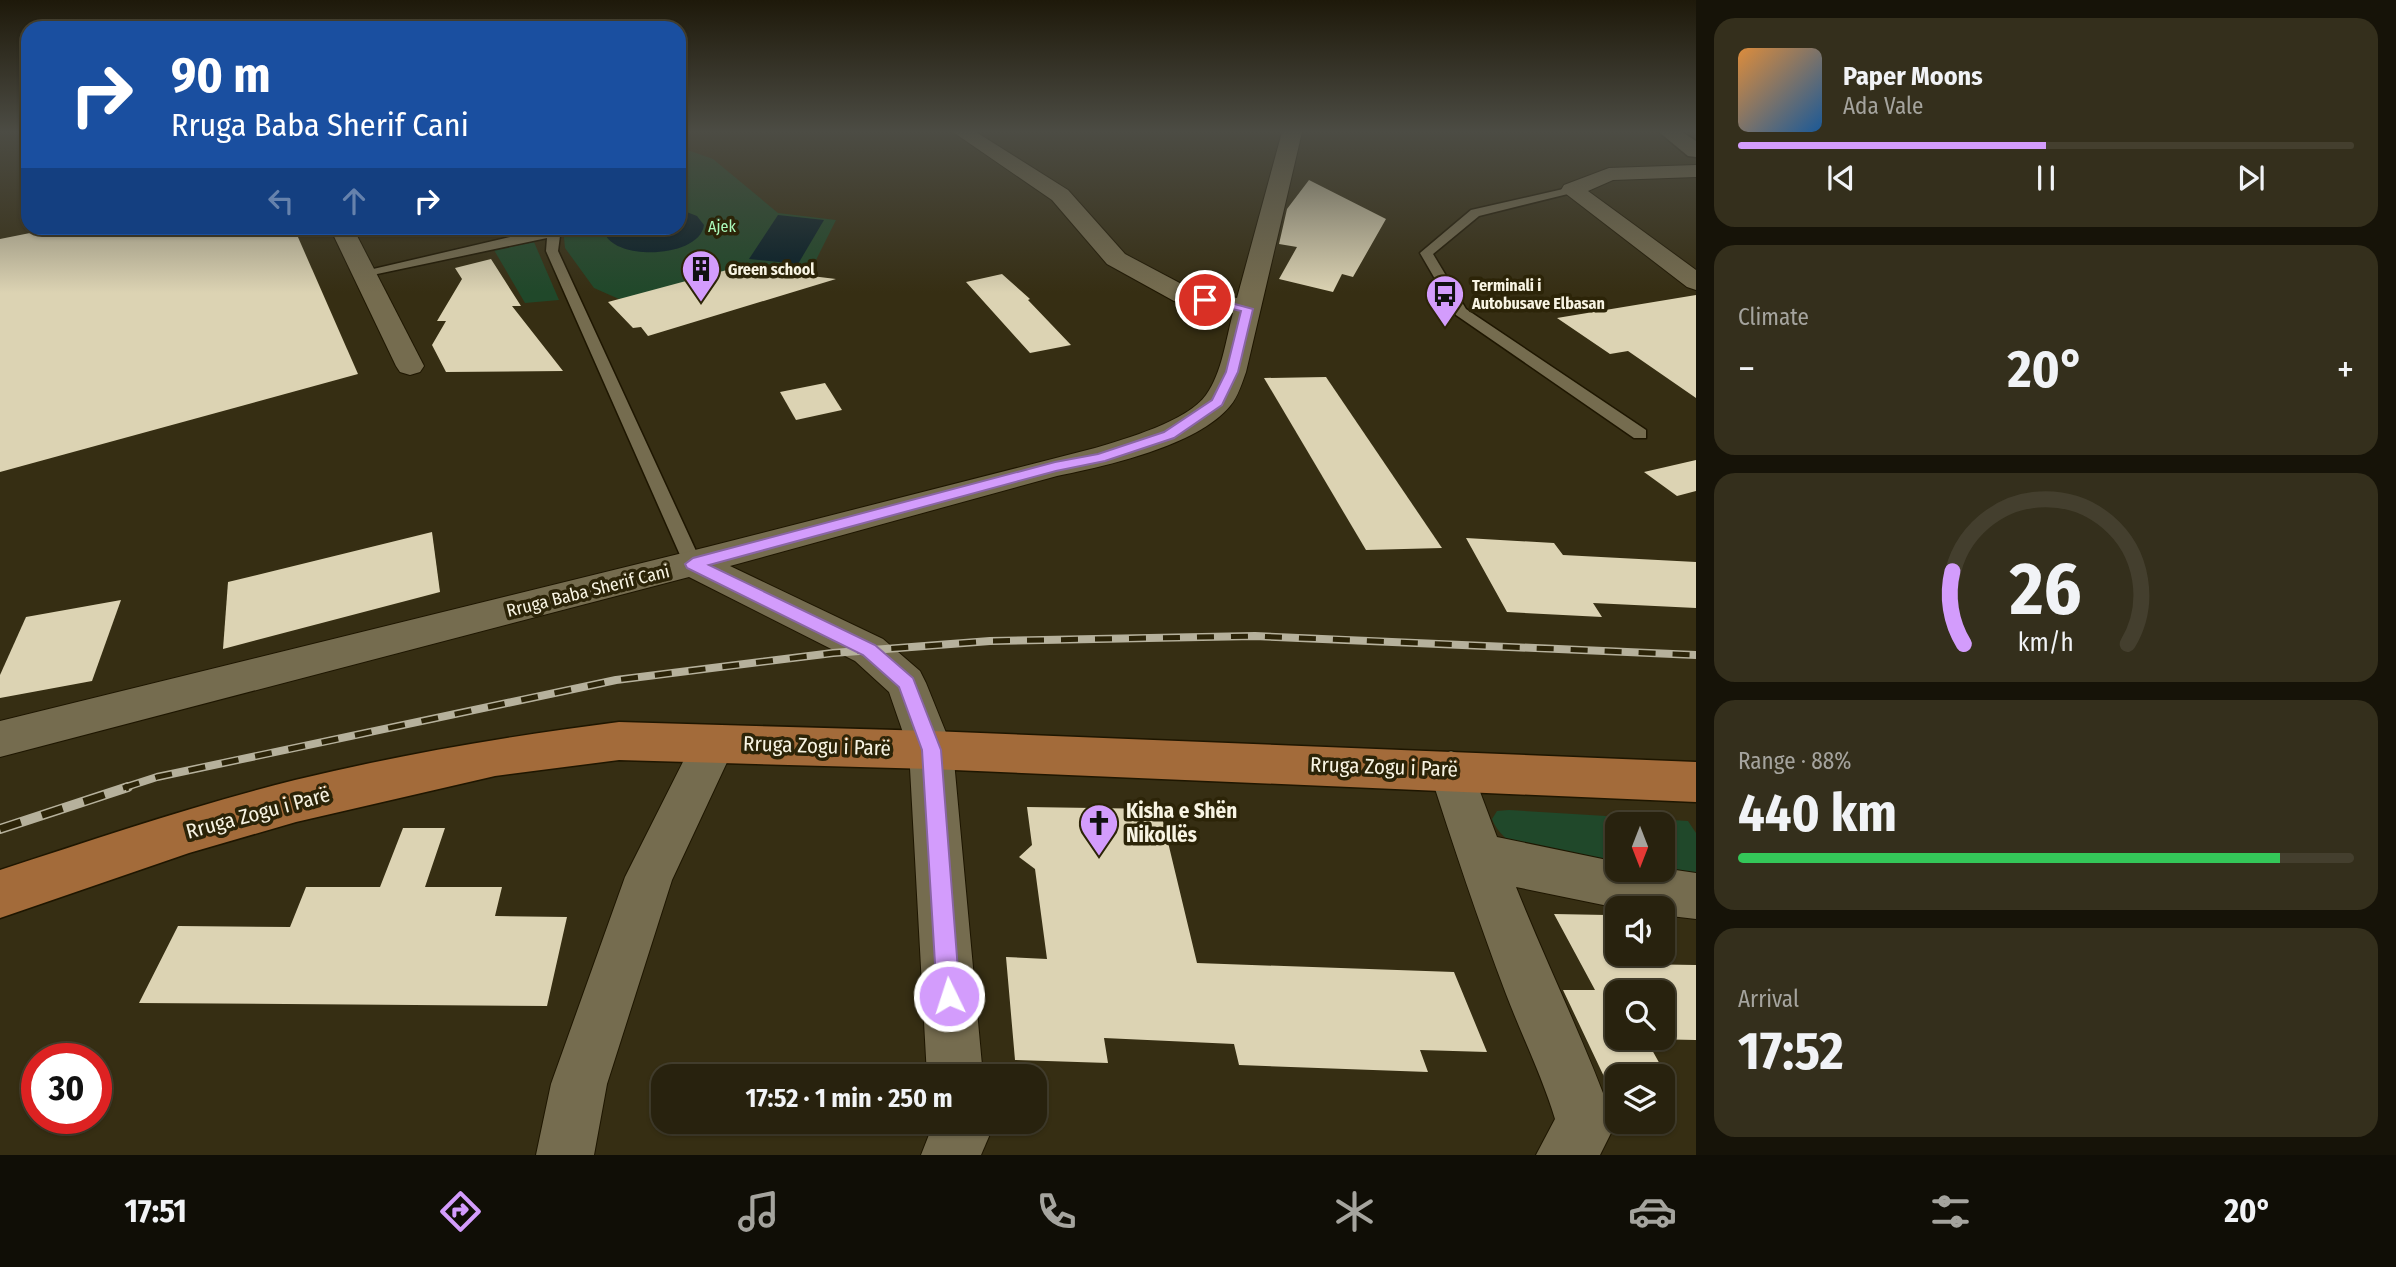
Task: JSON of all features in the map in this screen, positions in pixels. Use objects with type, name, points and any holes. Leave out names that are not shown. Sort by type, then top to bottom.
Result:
[{"type":"main road","name":"Rruga Zogu i Parë","points":[[0,894],[189,831],[296,802],[495,757],[620,741],[931,750],[1696,782]]},
{"type":"street","points":[[1046,186],[1060,195],[1116,259],[1183,295],[1247,309]]},
{"type":"street","name":"Rruga Baba Sherif Cani","points":[[0,739],[693,564],[1055,466],[1100,457],[1169,435],[1218,402],[1232,372],[1281,186]]},
{"type":"street","points":[[1572,190],[1581,186]]},
{"type":"street","points":[[1572,190],[1696,282]]},
{"type":"street","points":[[344,235],[410,366]]},
{"type":"street","points":[[693,564],[869,650],[906,683],[931,750],[954,1064]]},
{"type":"street","points":[[565,1155],[579,1084],[649,877],[714,743]]},
{"type":"street","points":[[1451,770],[1479,854],[1533,995],[1567,1068],[1587,1125],[1564,1155]]},
{"type":"street","points":[[1479,854],[1518,866],[1604,884],[1696,896]]},
{"type":"street","points":[[950,1155],[961,1134]]},
{"type":"lane","points":[[1572,190],[1475,213],[1426,253],[1461,312],[1640,434]]},
{"type":"lane","points":[[363,273],[533,235]]},
{"type":"lane","points":[[554,235],[552,251],[658,480],[693,564]]},
{"type":"green space","name":"Ajek","points":[[686,186],[745,186],[778,213],[836,220],[808,276],[619,299],[594,288],[565,248],[564,235],[686,235]]},
{"type":"green space","points":[[534,242],[559,300],[525,303],[494,250]]},
{"type":"green space","points":[[1509,810],[1605,816],[1605,872],[1552,861],[1525,851],[1504,837],[1492,819],[1497,811]]},
{"type":"green space","points":[[1675,820],[1688,821],[1696,833],[1696,879],[1675,878]]},
{"type":"water","name":"Ajek","points":[[686,212],[697,216],[704,225],[699,236],[689,244],[659,252],[627,249],[614,244],[606,236],[686,235]]},
{"type":"water","name":"Ajek","points":[[778,215],[824,220],[798,264],[749,259]]},
{"type":"building","points":[[1305,186],[1321,186],[1386,219],[1353,277],[1342,274],[1333,292],[1279,279],[1297,247],[1279,244],[1287,209]]},
{"type":"building","points":[[21,235],[297,235],[358,374],[0,472],[0,239]]},
{"type":"building","points":[[491,259],[521,306],[512,306],[563,371],[446,372],[432,345],[446,321],[437,321],[462,279],[455,268]]},
{"type":"building","name":"Green school","points":[[738,267],[836,279],[648,336],[641,327],[633,328],[608,302]]},
{"type":"building","points":[[1002,274],[1030,299],[1028,300],[1071,345],[1030,353],[966,282]]},
{"type":"building","points":[[1696,295],[1696,398],[1628,351],[1610,354],[1557,318]]},
{"type":"building","points":[[1326,377],[1442,548],[1366,550],[1264,378]]},
{"type":"building","points":[[825,383],[842,410],[796,420],[780,392]]},
{"type":"building","points":[[1696,460],[1696,491],[1677,496],[1644,472]]},
{"type":"building","points":[[432,532],[440,592],[223,649],[228,582]]},
{"type":"building","points":[[1466,538],[1554,543],[1563,555],[1696,562],[1696,608],[1593,603],[1602,617],[1507,612]]},
{"type":"building","points":[[121,600],[92,681],[0,698],[0,675],[26,617]]},
{"type":"building","points":[[1027,807],[1160,809],[1197,963],[1454,972],[1487,1052],[1420,1050],[1428,1072],[1239,1065],[1234,1044],[1104,1038],[1108,1063],[1015,1060],[1006,957],[1047,959],[1035,869],[1019,857],[1032,845]]},
{"type":"building","points":[[403,828],[445,828],[425,887],[502,887],[495,916],[567,917],[547,1006],[139,1003],[178,926],[290,927],[306,887],[380,887]]},
{"type":"building","points":[[1554,914],[1605,915],[1605,966],[1696,965],[1696,1040],[1675,1040],[1675,980],[1605,980],[1605,1050],[1652,1050],[1660,1064],[1605,1064],[1605,1079],[1563,990],[1595,990]]},
{"type":"railway","points":[[123,788],[157,777],[616,680],[833,653],[990,641],[1255,636],[1696,655]]},
{"type":"railway","points":[[0,829],[128,787]]},
{"type":"place","name":"Green school","points":[[701,303]]},
{"type":"place","name":"Terminali i Autobusave Elbasan","points":[[1445,328]]},
{"type":"place","name":"Kisha e Shën Nikollës","points":[[1099,857]]},
{"type":"route","points":[[949,996],[931,750],[906,683],[869,650],[693,564],[1055,466],[1100,457],[1169,435],[1218,402],[1232,372],[1247,309],[1205,300]]}]
